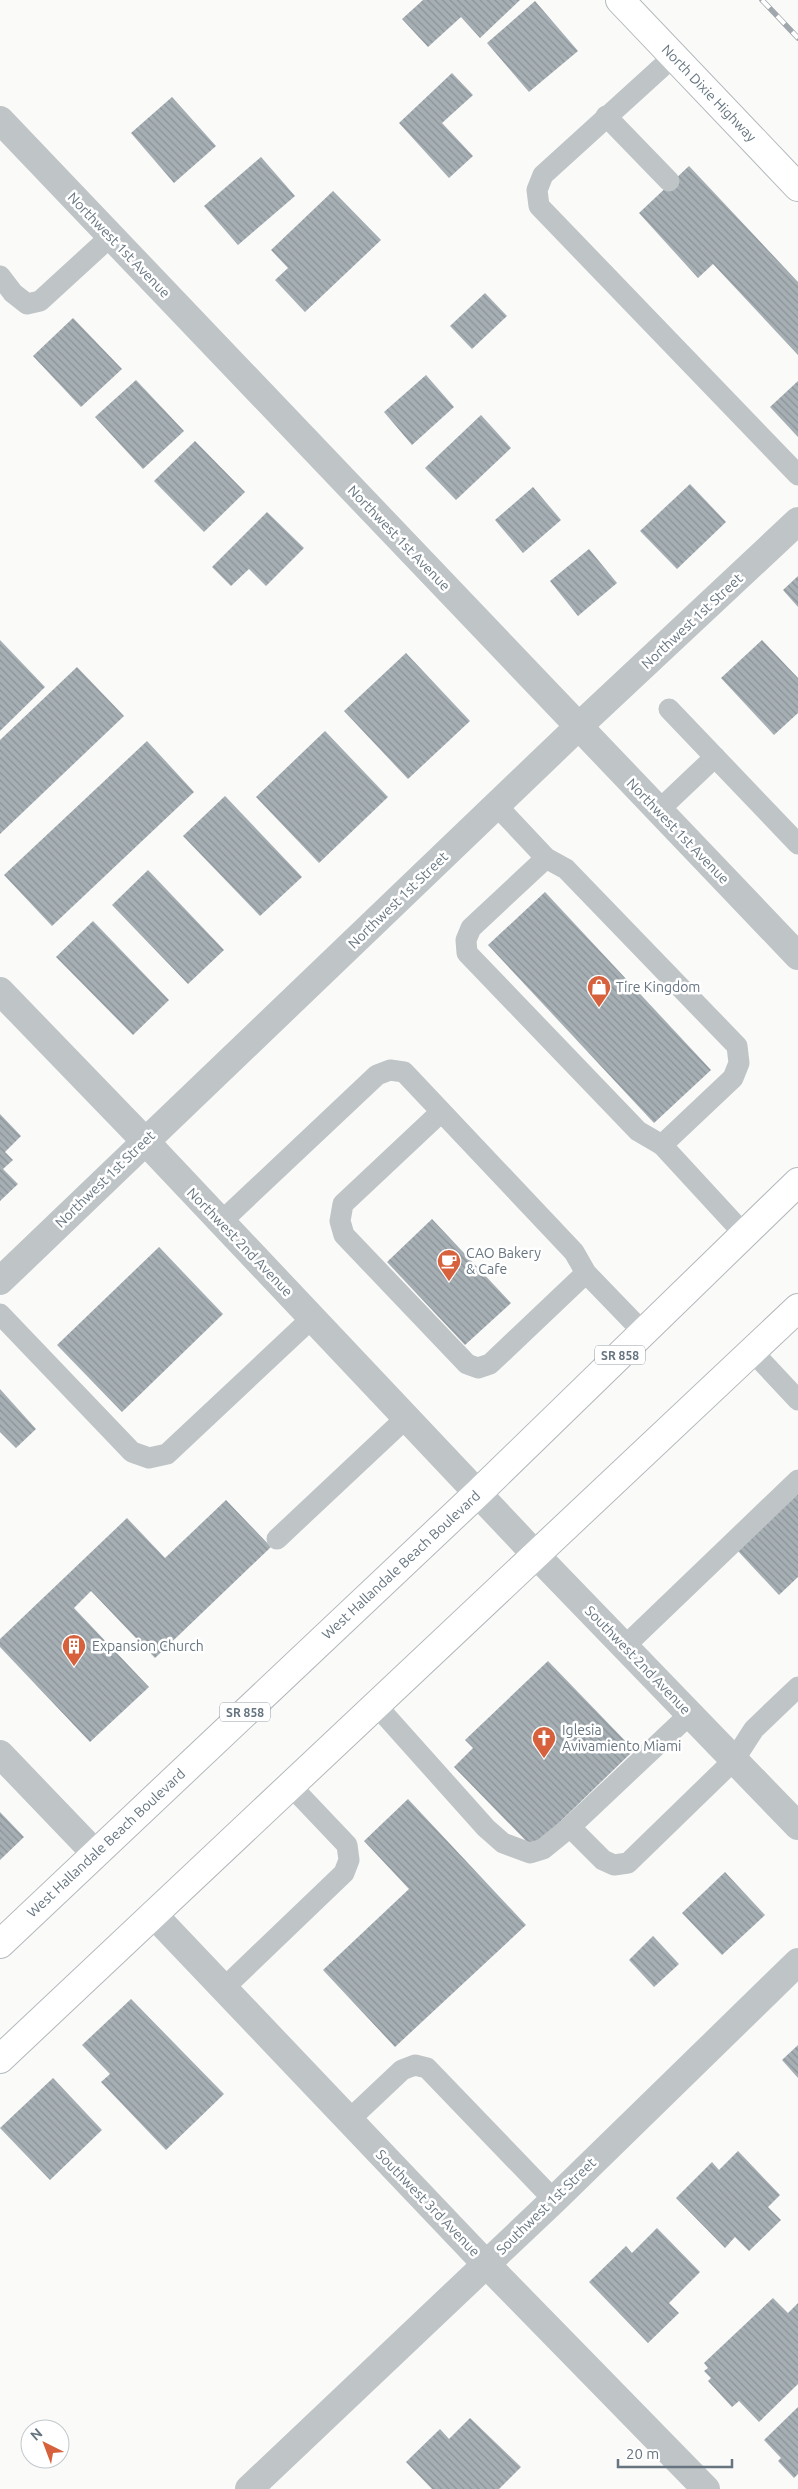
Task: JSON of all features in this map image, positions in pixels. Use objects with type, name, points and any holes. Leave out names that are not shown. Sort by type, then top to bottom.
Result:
[{"type":"main road","name":"North Dixie Highway","points":[[620,0],[798,187]]},
{"type":"main road","name":"West Hallandale Beach Boulevard","points":[[0,1944],[479,1492],[798,1182]]},
{"type":"main road","points":[[0,2059],[798,1308]]},
{"type":"street","name":"Northwest 1st Avenue","points":[[0,120],[798,956]]},
{"type":"street","name":"Northwest 1st Street","points":[[0,1281],[578,727],[798,521]]},
{"type":"street","name":"Northwest 2nd Avenue","points":[[0,992],[145,1141],[479,1492]]},
{"type":"street","name":"Southwest 2nd Avenue","points":[[479,1492],[536,1555],[798,1826]]},
{"type":"street","points":[[0,1754],[95,1853]]},
{"type":"street","name":"Southwest 3rd Avenue","points":[[153,1914],[486,2264],[706,2489]]},
{"type":"street","name":"Southwest 1st Street","points":[[249,2489],[554,2200],[798,1962]]},
{"type":"lane","points":[[674,56],[628,100],[606,116],[543,175],[537,190],[538,206],[798,475]]},
{"type":"lane","points":[[606,116],[669,181]]},
{"type":"lane","points":[[0,276],[13,293],[27,304],[40,300],[111,236]]},
{"type":"lane","points":[[669,709],[798,844]]},
{"type":"lane","points":[[658,811],[715,757]]},
{"type":"lane","points":[[497,806],[546,858],[566,869],[736,1046],[740,1062],[733,1078],[662,1145]]},
{"type":"lane","points":[[546,858],[471,928],[466,940],[467,953],[638,1132],[662,1145],[744,1234]]},
{"type":"lane","points":[[221,1222],[377,1076],[390,1070],[404,1072],[574,1252],[586,1273],[644,1332]]},
{"type":"lane","points":[[441,1112],[344,1204],[340,1221],[344,1235],[467,1364],[478,1368],[490,1364],[586,1273]]},
{"type":"lane","points":[[0,1314],[132,1452],[149,1458],[167,1454],[312,1318]]},
{"type":"lane","points":[[752,1351],[798,1400]]},
{"type":"lane","points":[[277,1539],[407,1417]]},
{"type":"lane","points":[[625,1646],[798,1480]]},
{"type":"lane","points":[[570,1827],[603,1860],[614,1865],[628,1863],[734,1760],[754,1729],[798,1687]]},
{"type":"lane","points":[[376,1704],[486,1828],[503,1843],[530,1853],[543,1849],[570,1827],[690,1714]]},
{"type":"lane","points":[[224,1988],[344,1873],[350,1860],[347,1845],[290,1785]]},
{"type":"lane","points":[[349,2120],[402,2070],[415,2065],[427,2068],[554,2200]]},
{"type":"building","points":[[423,0],[520,0],[480,38],[461,17],[428,47],[402,19]]},
{"type":"building","points":[[535,1],[578,51],[529,92],[487,43]]},
{"type":"building","points":[[452,73],[473,95],[442,123],[473,156],[449,178],[399,123]]},
{"type":"building","points":[[172,97],[216,146],[174,183],[131,133]]},
{"type":"building","points":[[261,157],[295,196],[238,245],[204,206]]},
{"type":"building","points":[[689,166],[798,282],[798,355],[713,264],[698,278],[639,213]]},
{"type":"building","points":[[333,191],[381,240],[305,312],[275,280],[288,268],[271,250]]},
{"type":"building","points":[[485,293],[507,316],[472,349],[450,326]]},
{"type":"building","points":[[73,318],[122,369],[81,407],[33,356]]},
{"type":"building","points":[[426,375],[454,407],[412,445],[384,412]]},
{"type":"building","points":[[136,380],[184,431],[143,469],[95,417]]},
{"type":"building","points":[[798,381],[798,437],[770,407]]},
{"type":"building","points":[[481,415],[511,448],[456,500],[425,468]]},
{"type":"building","points":[[195,441],[245,492],[204,532],[154,481]]},
{"type":"building","points":[[690,484],[726,522],[677,569],[640,531]]},
{"type":"building","points":[[533,487],[561,520],[523,553],[495,520]]},
{"type":"building","points":[[267,512],[304,548],[266,586],[249,569],[231,586],[212,567]]},
{"type":"building","points":[[589,549],[617,583],[578,616],[550,581]]},
{"type":"building","points":[[798,576],[798,607],[783,590]]},
{"type":"building","points":[[0,640],[45,687],[0,731]]},
{"type":"building","points":[[762,640],[798,678],[798,713],[774,735],[721,678]]},
{"type":"building","points":[[406,653],[470,721],[408,779],[344,711]]},
{"type":"building","points":[[77,667],[124,716],[0,834],[0,740]]},
{"type":"building","points":[[325,731],[388,797],[319,863],[256,797]]},
{"type":"building","points":[[147,741],[194,792],[52,926],[4,875]]},
{"type":"building","points":[[225,796],[302,877],[260,916],[183,836]]},
{"type":"building","points":[[148,870],[224,950],[188,984],[112,905]]},
{"type":"building","name":"Tire Kingdom","points":[[545,892],[711,1070],[654,1123],[488,945]]},
{"type":"building","points":[[93,921],[169,1000],[133,1035],[56,957]]},
{"type":"building","points":[[0,1114],[21,1136],[5,1152],[13,1160],[3,1169],[18,1184],[0,1201]]},
{"type":"building","name":"CAO Bakery & Cafe","points":[[432,1219],[511,1303],[465,1345],[387,1262]]},
{"type":"building","points":[[159,1247],[223,1314],[122,1412],[57,1345]]},
{"type":"building","points":[[0,1389],[36,1429],[16,1448],[0,1432]]},
{"type":"building","points":[[798,1492],[798,1577],[779,1595],[737,1550]]},
{"type":"building","points":[[226,1500],[271,1547],[155,1658],[91,1591],[74,1608],[149,1687],[90,1742],[0,1647],[0,1639],[127,1518],[165,1558]]},
{"type":"building","name":"Iglesia Avivamiento Miami","points":[[548,1661],[634,1750],[533,1848],[454,1767],[473,1748],[465,1740]]},
{"type":"building","points":[[408,1799],[526,1925],[395,2047],[323,1970],[409,1889],[364,1841]]},
{"type":"building","points":[[0,1812],[24,1837],[0,1860]]},
{"type":"building","points":[[725,1872],[765,1915],[722,1955],[682,1913]]},
{"type":"building","points":[[653,1936],[679,1964],[654,1987],[629,1960]]},
{"type":"building","points":[[131,1999],[224,2094],[166,2150],[101,2082],[110,2074],[82,2045]]},
{"type":"building","points":[[798,2045],[798,2078],[782,2060]]},
{"type":"building","points":[[53,2078],[102,2130],[50,2180],[0,2128]]},
{"type":"building","points":[[738,2151],[780,2195],[768,2207],[781,2220],[749,2251],[735,2237],[725,2248],[676,2198],[712,2162],[719,2170]]},
{"type":"building","points":[[657,2228],[700,2272],[669,2303],[679,2313],[648,2343],[589,2282],[626,2246],[632,2253]]},
{"type":"building","points":[[773,2298],[788,2313],[798,2303],[798,2384],[759,2422],[739,2401],[732,2407],[708,2381],[711,2378],[704,2371],[708,2368],[704,2363]]},
{"type":"building","points":[[798,2407],[798,2474],[794,2478],[778,2461],[781,2458],[764,2440]]},
{"type":"building","points":[[470,2418],[521,2467],[499,2489],[432,2489],[406,2462],[440,2429],[449,2439]]},
{"type":"railway","points":[[762,0],[798,38]]},
{"type":"place","name":"Tire Kingdom","points":[[599,1008]]},
{"type":"place","name":"CAO Bakery & Cafe","points":[[449,1282]]},
{"type":"place","name":"Expansion Church","points":[[74,1667]]},
{"type":"place","name":"Iglesia Avivamiento Miami","points":[[544,1759]]}]
